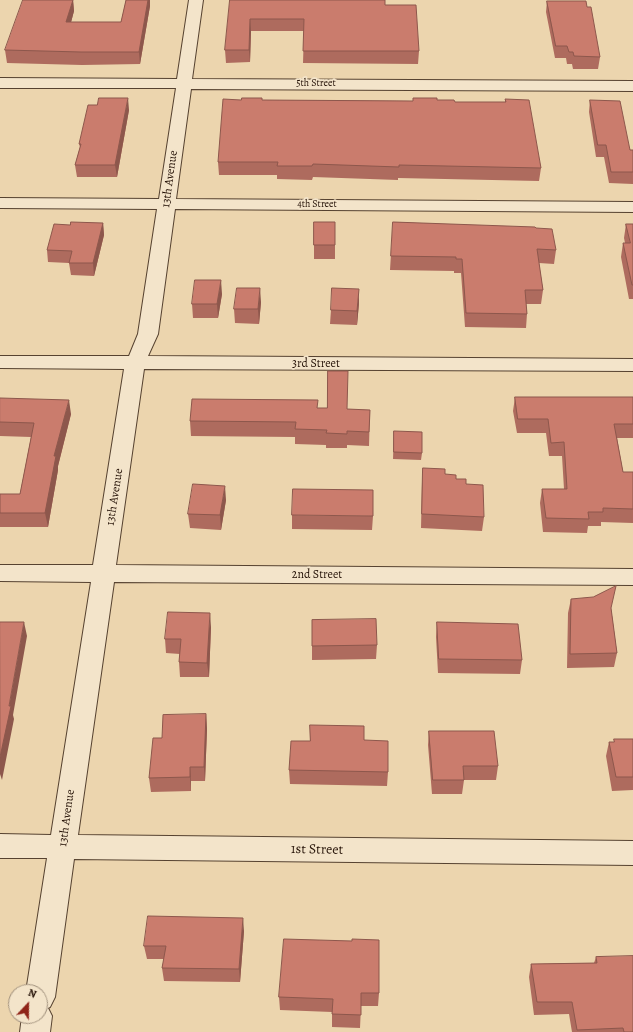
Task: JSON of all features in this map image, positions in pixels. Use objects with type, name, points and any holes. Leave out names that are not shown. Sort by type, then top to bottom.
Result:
[{"type":"street","name":"13th Avenue","points":[[42,984],[135,364],[148,334],[196,0]]},
{"type":"street","name":"5th Street","points":[[0,83],[633,86]]},
{"type":"street","name":"4th Street","points":[[0,203],[633,207]]},
{"type":"street","name":"3rd Street","points":[[0,362],[135,364],[633,365]]},
{"type":"street","name":"2nd Street","points":[[0,573],[633,577]]},
{"type":"street","name":"1st Street","points":[[0,846],[633,853]]},
{"type":"building","points":[[23,0],[73,0],[66,22],[121,22],[126,0],[148,0],[139,52],[5,50]]},
{"type":"building","points":[[230,0],[385,0],[385,5],[416,5],[419,51],[303,51],[304,19],[250,19],[249,50],[225,50]]},
{"type":"building","points":[[547,1],[586,1],[587,7],[591,7],[600,57],[574,56],[573,52],[569,52],[567,46],[556,46]]},
{"type":"building","points":[[99,98],[128,98],[115,165],[75,165],[81,144],[79,144],[88,105],[97,105]]},
{"type":"building","points":[[242,98],[262,98],[262,100],[413,101],[413,98],[437,98],[437,100],[454,100],[455,102],[506,102],[505,99],[529,100],[541,168],[399,165],[399,167],[313,164],[312,166],[277,166],[278,162],[218,162],[223,99],[241,100]]},
{"type":"building","points":[[590,100],[620,101],[630,150],[633,150],[633,172],[611,172],[606,145],[598,145]]},
{"type":"building","points":[[71,222],[103,223],[93,263],[69,263],[72,251],[47,250],[54,224],[70,225]]},
{"type":"building","points":[[314,222],[335,222],[335,245],[314,245]]},
{"type":"building","points":[[393,222],[535,227],[552,229],[556,250],[537,249],[543,290],[525,290],[527,314],[466,313],[462,259],[456,259],[456,257],[391,256]]},
{"type":"building","points":[[626,224],[633,224],[633,285],[623,243],[630,243]]},
{"type":"building","points":[[195,280],[221,280],[217,304],[192,304]]},
{"type":"building","points":[[237,288],[260,288],[258,309],[234,309]]},
{"type":"building","points":[[332,288],[359,289],[357,311],[331,310]]},
{"type":"building","points":[[328,371],[348,371],[347,409],[370,410],[369,432],[347,431],[347,434],[326,433],[327,430],[295,429],[296,422],[190,421],[192,399],[318,400],[317,408],[327,408]]},
{"type":"building","points":[[515,397],[633,397],[633,424],[614,424],[623,472],[633,472],[633,509],[603,508],[603,512],[588,512],[589,519],[546,518],[542,489],[567,489],[564,442],[551,443],[548,419],[518,419]]},
{"type":"building","points":[[0,398],[69,400],[54,456],[56,456],[45,513],[0,513],[0,494],[20,494],[34,423],[0,422]]},
{"type":"building","points":[[394,431],[422,432],[422,453],[394,452]]},
{"type":"building","points":[[423,468],[445,469],[445,474],[456,475],[456,479],[466,479],[466,484],[483,485],[484,517],[422,514]]},
{"type":"building","points":[[193,484],[225,486],[220,515],[188,514]]},
{"type":"building","points":[[293,489],[373,490],[373,516],[292,515]]},
{"type":"building","points":[[616,586],[611,608],[617,653],[570,654],[571,599],[593,597]]},
{"type":"building","points":[[168,612],[210,613],[207,663],[179,662],[181,639],[165,639]]},
{"type":"building","points":[[376,619],[377,645],[312,646],[312,620]]},
{"type":"building","points":[[0,622],[24,622],[9,706],[11,706],[0,757]]},
{"type":"building","points":[[437,622],[518,624],[522,660],[439,659]]},
{"type":"building","points":[[206,714],[204,767],[190,767],[190,777],[149,778],[153,738],[162,738],[163,715]]},
{"type":"building","points":[[310,725],[364,726],[364,740],[388,741],[388,772],[289,770],[291,741],[310,741]]},
{"type":"building","points":[[429,731],[494,731],[498,766],[463,766],[464,780],[433,780]]},
{"type":"building","points":[[614,739],[633,739],[633,777],[616,777],[609,742],[614,742]]},
{"type":"building","points":[[148,916],[243,918],[239,969],[162,968],[166,946],[144,946]]},
{"type":"building","points":[[284,939],[352,941],[352,939],[379,940],[379,993],[361,993],[361,1015],[332,1014],[333,999],[279,997]]},
{"type":"building","points":[[633,956],[633,1032],[624,1032],[623,1028],[577,1030],[572,1002],[537,1002],[531,964],[597,963],[596,957]]}]
